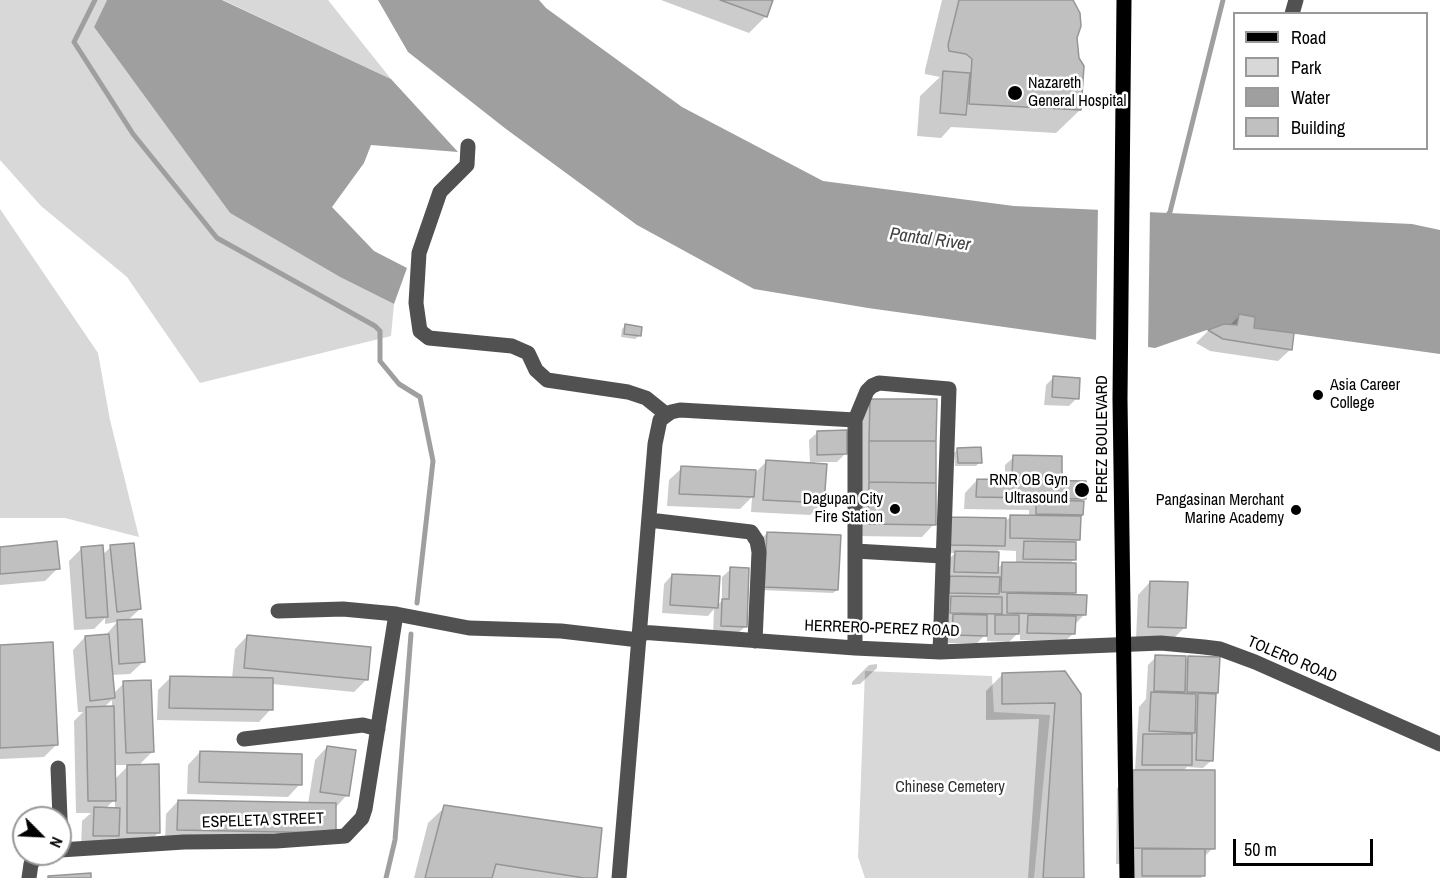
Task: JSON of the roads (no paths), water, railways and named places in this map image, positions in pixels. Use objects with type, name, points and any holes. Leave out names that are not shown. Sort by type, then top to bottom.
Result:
[{"type":"main road","name":"PEREZ BOULEVARD","points":[[1124,0],[1120,399],[1126,878]]},
{"type":"street","points":[[468,146],[467,165],[440,192],[419,253],[416,303],[420,331],[429,338],[512,346],[528,353],[536,370],[547,380],[628,392],[646,398],[666,414]]},
{"type":"street","points":[[855,648],[855,420],[867,391],[879,383],[949,389],[939,652]]},
{"type":"street","points":[[619,878],[649,520],[660,420],[666,414],[680,410],[855,420]]},
{"type":"street","points":[[649,520],[751,532],[758,541],[759,552],[755,641]]},
{"type":"street","points":[[855,551],[942,556]]},
{"type":"street","name":"HERRERO-PEREZ ROAD","points":[[278,610],[343,609],[396,614],[469,628],[939,652],[1123,645]]},
{"type":"street","name":"ESPELETA STREET","points":[[72,849],[184,842],[276,841],[345,836],[362,818],[365,809],[396,614]]},
{"type":"street","name":"TOLERO ROAD","points":[[1123,645],[1161,643],[1220,649],[1255,662],[1440,744]]},
{"type":"street","points":[[244,740],[363,725],[378,729]]},
{"type":"street","points":[[58,768],[60,806]]},
{"type":"water","points":[[107,0],[222,0],[391,79],[458,152],[371,145],[364,163],[332,207],[374,251],[407,268],[394,304],[340,277],[230,213],[94,27]]},
{"type":"water","name":"Pantal River","points":[[378,0],[539,0],[546,8],[682,107],[823,181],[1014,206],[1412,224],[1440,230],[1440,354],[1224,324],[1155,348],[868,308],[754,289],[637,225],[506,129],[408,52]]},
{"type":"waterway","points":[[95,0],[74,42],[133,134],[217,238],[375,326],[380,331],[380,361],[399,384],[420,397],[433,461],[417,603]]},
{"type":"waterway","points":[[1167,216],[1170,212],[1223,0]]},
{"type":"waterway","points":[[386,878],[395,840],[411,634]]},
{"type":"place","name":"Nazareth General Hospital","points":[[1015,93]]},
{"type":"place","name":"Asia Career College","points":[[1318,395]]},
{"type":"place","name":"RNR OB Gyn Ultrasound","points":[[1082,490]]},
{"type":"place","name":"Dagupan City Fire Station","points":[[895,509]]},
{"type":"place","name":"Pangasinan Merchant Marine Academy","points":[[1296,510]]},
{"type":"park label","name":"Chinese Cemetery","points":[[950,788]]}]
